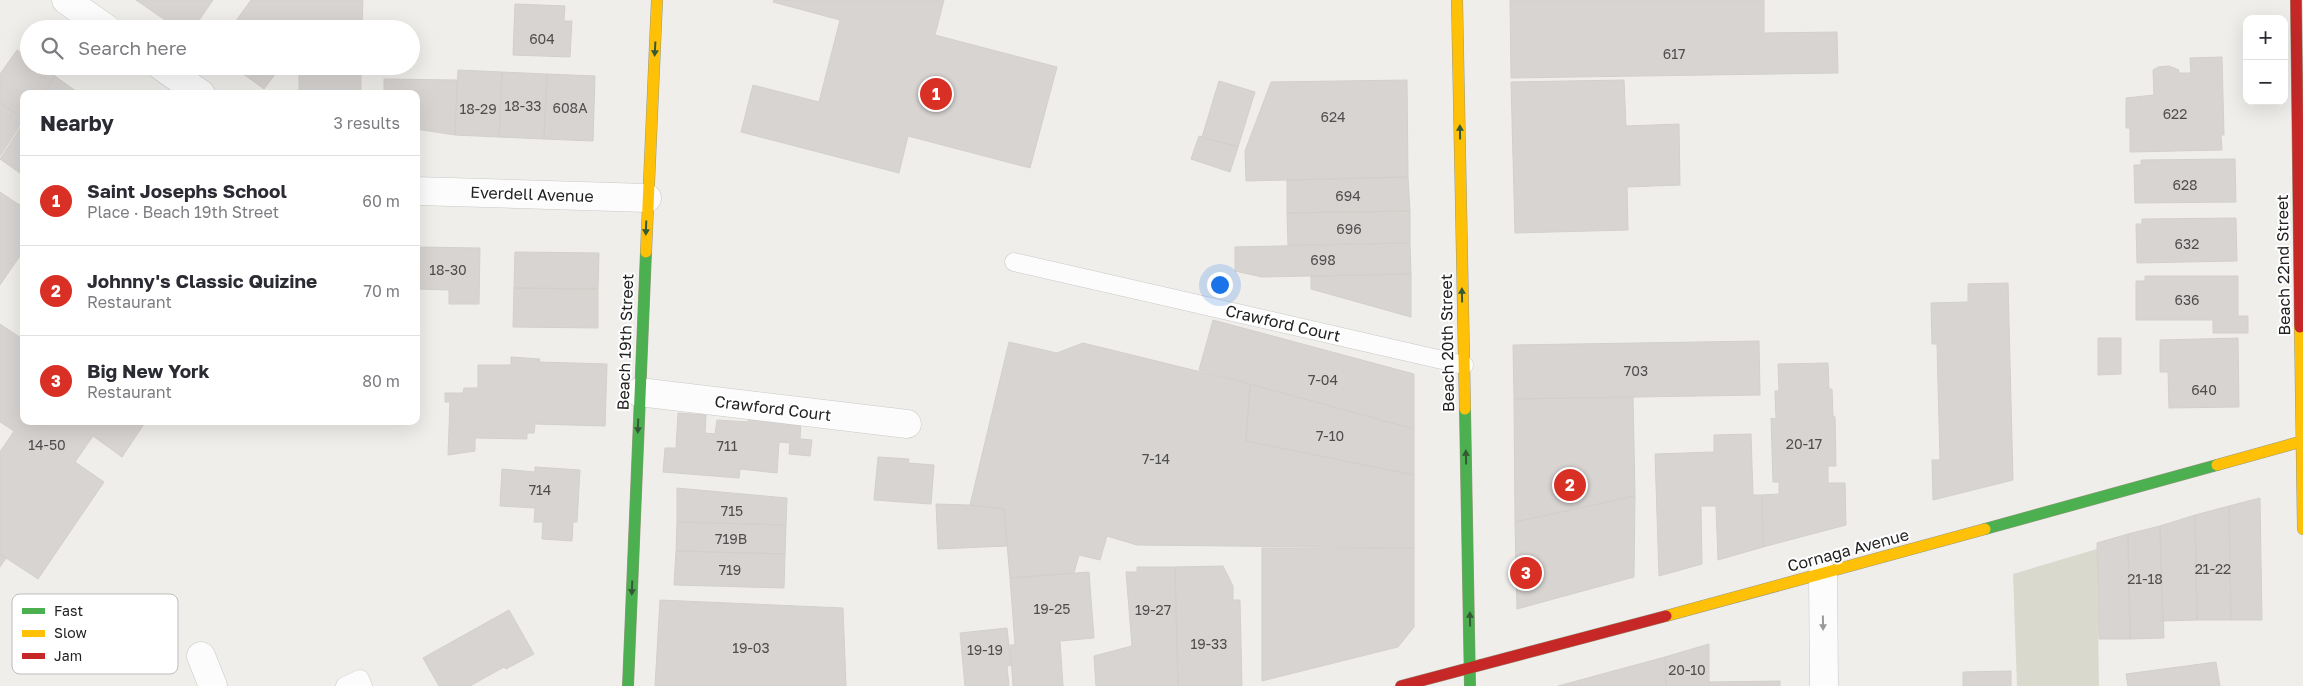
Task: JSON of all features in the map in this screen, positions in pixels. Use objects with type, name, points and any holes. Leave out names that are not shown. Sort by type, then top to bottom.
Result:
[{"type":"street","points":[[66,0],[94,20]]},
{"type":"street","name":"Beach 19th Street","points":[[628,686],[647,198],[657,0]]},
{"type":"street","name":"Beach 20th Street","points":[[1458,0],[1470,686]]},
{"type":"street","name":"Beach 22nd Street","points":[[2296,0],[2303,529]]},
{"type":"street","points":[[174,75],[195,90]]},
{"type":"street","name":"Everdell Avenue","points":[[420,191],[647,198]]},
{"type":"street","name":"Crawford Court","points":[[640,392],[908,424]]},
{"type":"street","name":"Cornaga Avenue","points":[[1401,686],[1823,574],[2302,442]]},
{"type":"street","points":[[1823,574],[1824,686]]},
{"type":"street","points":[[200,656],[213,686]]},
{"type":"lane","name":"Crawford Court","points":[[1014,262],[1464,365]]},
{"type":"lane","points":[[346,686],[360,680],[363,686]]},
{"type":"shaded area","points":[[2097,549],[2099,686],[2017,686],[2013,574]]},
{"type":"building","points":[[136,0],[213,0],[199,20],[165,20]]},
{"type":"building","points":[[251,0],[363,0],[362,20],[237,20]]},
{"type":"building","points":[[774,0],[944,0],[935,35],[1057,67],[1030,168],[908,136],[899,173],[741,132],[753,85],[819,102],[840,20],[773,2]]},
{"type":"building","points":[[1510,0],[1764,0],[1764,33],[1837,32],[1838,73],[1511,78]]},
{"type":"building","points":[[515,4],[565,6],[564,21],[572,21],[570,57],[513,55]]},
{"type":"building","points":[[17,50],[20,52],[20,75],[55,76],[46,90],[20,90],[20,116],[0,103],[0,74]]},
{"type":"building","points":[[2222,57],[2224,135],[2221,135],[2222,150],[2130,152],[2130,128],[2126,128],[2126,98],[2154,95],[2153,70],[2158,67],[2169,66],[2179,70],[2178,73],[2191,73],[2190,58]]},
{"type":"building","points":[[458,70],[502,72],[499,137],[455,135]]},
{"type":"building","points":[[502,72],[547,74],[544,139],[499,137]]},
{"type":"building","points":[[547,74],[595,76],[593,141],[544,139]]},
{"type":"building","points":[[245,75],[274,75],[264,89]]},
{"type":"building","points":[[299,75],[361,75],[361,90],[299,90]]},
{"type":"building","points":[[55,76],[74,90],[46,90]]},
{"type":"building","points":[[384,79],[457,80],[455,135],[420,130],[420,90],[384,90]]},
{"type":"building","points":[[1407,80],[1408,177],[1246,181],[1245,151],[1271,82]]},
{"type":"building","points":[[1624,80],[1626,126],[1679,124],[1680,185],[1627,187],[1628,230],[1515,233],[1511,82]]},
{"type":"building","points":[[1219,81],[1255,92],[1238,147],[1202,137]]},
{"type":"building","points":[[0,103],[20,116],[20,125],[0,156]]},
{"type":"building","points":[[20,128],[20,173],[0,159]]},
{"type":"building","points":[[1199,136],[1238,147],[1230,172],[1191,159]]},
{"type":"building","points":[[2235,159],[2236,202],[2135,203],[2134,165],[2141,165],[2141,160]]},
{"type":"building","points":[[1408,177],[1410,211],[1287,213],[1287,180]]},
{"type":"building","points":[[0,192],[20,205],[20,256],[0,285]]},
{"type":"building","points":[[1410,211],[1410,243],[1288,245],[1287,213]]},
{"type":"building","points":[[2236,218],[2237,261],[2137,263],[2136,224],[2142,224],[2142,219]]},
{"type":"building","points":[[1410,243],[1411,274],[1262,277],[1235,271],[1235,247]]},
{"type":"building","points":[[420,247],[480,248],[479,304],[449,304],[449,290],[420,289]]},
{"type":"building","points":[[515,252],[599,253],[598,289],[514,288]]},
{"type":"building","points":[[1411,274],[1411,317],[1311,289],[1311,276]]},
{"type":"building","points":[[2145,276],[2238,276],[2238,316],[2248,316],[2248,333],[2213,333],[2213,320],[2136,320],[2136,281],[2145,281]]},
{"type":"building","points":[[2008,283],[2013,480],[1933,500],[1932,460],[1940,460],[1937,344],[1932,344],[1931,303],[1968,302],[1968,284]]},
{"type":"building","points":[[514,288],[598,289],[598,328],[513,327]]},
{"type":"building","points":[[1213,320],[1414,374],[1414,429],[1199,370]]},
{"type":"building","points":[[0,324],[20,337],[20,425],[143,425],[122,457],[93,436],[75,462],[104,482],[38,579],[0,554],[0,452],[14,431],[0,422]]},
{"type":"building","points":[[2098,338],[2121,338],[2121,374],[2098,375]]},
{"type":"building","points":[[2238,338],[2239,407],[2169,408],[2168,372],[2160,372],[2160,340]]},
{"type":"building","points":[[1759,341],[1760,395],[1514,399],[1513,345]]},
{"type":"building","points":[[1009,342],[1057,353],[1083,343],[1250,384],[1246,441],[1414,475],[1414,548],[1137,545],[1107,536],[1100,560],[1079,555],[1074,573],[1010,578],[1004,509],[970,505]]},
{"type":"building","points":[[511,357],[540,359],[539,362],[607,364],[605,426],[535,424],[534,433],[527,433],[527,439],[475,438],[475,451],[448,455],[450,402],[445,402],[445,393],[463,393],[464,388],[478,388],[478,365],[511,365]]},
{"type":"building","points":[[1828,363],[1829,389],[1832,389],[1833,416],[1835,417],[1836,466],[1828,466],[1828,483],[1845,483],[1846,525],[1763,547],[1762,495],[1779,494],[1779,482],[1773,482],[1771,418],[1776,419],[1775,391],[1779,391],[1778,364]]},
{"type":"building","points":[[1250,384],[1414,429],[1414,475],[1246,441]]},
{"type":"building","points":[[1633,397],[1635,496],[1515,522],[1514,399]]},
{"type":"building","points":[[678,413],[706,415],[705,433],[715,434],[717,420],[748,422],[749,416],[801,421],[800,439],[812,440],[810,456],[789,454],[790,443],[779,442],[777,473],[740,469],[739,478],[663,472],[665,448],[676,448]]},
{"type":"building","points":[[1751,434],[1753,495],[1762,495],[1763,547],[1718,560],[1716,506],[1701,506],[1702,564],[1659,576],[1655,454],[1714,452],[1714,435]]},
{"type":"building","points":[[878,457],[909,459],[908,463],[934,465],[931,504],[874,500]]},
{"type":"building","points":[[535,467],[580,470],[577,522],[573,522],[572,541],[542,539],[543,522],[534,522],[535,508],[500,506],[502,469],[535,472]]},
{"type":"building","points":[[677,488],[787,498],[786,525],[677,522]]},
{"type":"building","points":[[1635,496],[1634,577],[1517,609],[1515,522]]},
{"type":"building","points":[[2260,498],[2262,620],[2231,620],[2229,506]]},
{"type":"building","points":[[936,504],[1004,509],[1007,546],[938,549]]},
{"type":"building","points":[[2229,506],[2231,620],[2197,620],[2195,515]]},
{"type":"building","points":[[2195,515],[2197,620],[2162,621],[2160,526]]},
{"type":"building","points":[[677,522],[786,525],[785,554],[676,551]]},
{"type":"building","points":[[2160,526],[2164,638],[2130,639],[2128,534]]},
{"type":"building","points":[[2128,534],[2130,639],[2099,639],[2097,543]]},
{"type":"building","points":[[1262,548],[1414,548],[1414,627],[1398,647],[1262,681]]},
{"type":"building","points":[[676,551],[785,554],[784,588],[674,585]]},
{"type":"building","points":[[0,554],[6,558],[0,567]]},
{"type":"building","points":[[1223,566],[1233,586],[1233,600],[1240,600],[1242,686],[1178,686],[1175,567]]},
{"type":"building","points":[[1137,567],[1175,567],[1178,686],[1096,686],[1094,656],[1132,646],[1126,572],[1137,572]]},
{"type":"building","points":[[1089,572],[1094,638],[1060,641],[1063,686],[1013,686],[1010,645],[1015,645],[1010,578]]},
{"type":"building","points":[[660,600],[843,608],[846,686],[655,686]]},
{"type":"building","points":[[509,610],[534,654],[506,669],[504,667],[470,686],[439,686],[423,658]]},
{"type":"building","points":[[1007,628],[1011,665],[1007,666],[1009,686],[965,686],[960,633]]},
{"type":"building","points":[[1709,644],[1709,686],[1666,686],[1665,657]]},
{"type":"building","points":[[1665,657],[1666,686],[1558,686]]},
{"type":"building","points":[[2216,662],[2220,686],[2128,686],[2126,674]]},
{"type":"building","points":[[2011,671],[2011,686],[1963,686],[1963,672]]},
{"type":"building","points":[[1780,681],[1780,686],[1709,686],[1709,682]]},
{"type":"traffic: fast","points":[[628,686],[646,252]]},
{"type":"traffic: fast","points":[[1465,409],[1470,686]]},
{"type":"traffic: fast","points":[[1985,529],[2217,465]]},
{"type":"traffic: slow","points":[[646,252],[657,0]]},
{"type":"traffic: slow","points":[[1457,0],[1465,409]]},
{"type":"traffic: slow","points":[[2300,327],[2303,529]]},
{"type":"traffic: slow","points":[[2217,465],[2303,441]]},
{"type":"traffic: slow","points":[[1666,616],[1985,529]]},
{"type":"traffic: jam","points":[[2296,0],[2300,327]]},
{"type":"traffic: jam","points":[[1401,686],[1666,616]]},
{"type":"place","name":"Saint Josephs School","points":[[936,94]]},
{"type":"place","name":"Johnny's Classic Quizine","points":[[1570,485]]},
{"type":"place","name":"Big New York","points":[[1526,573]]}]
